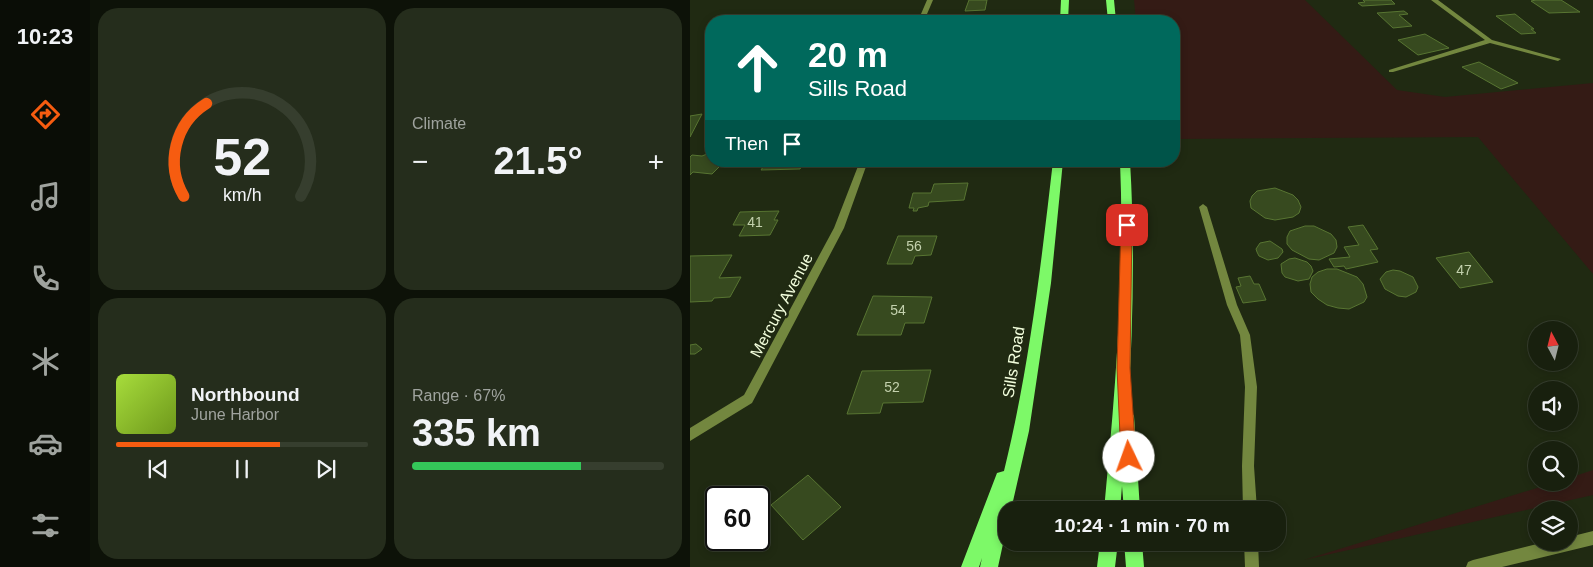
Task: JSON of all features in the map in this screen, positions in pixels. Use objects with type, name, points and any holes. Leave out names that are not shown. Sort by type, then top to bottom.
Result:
[{"type":"main road","points":[[1064,15],[1065,0]]},
{"type":"main road","points":[[1110,0],[1111,15]]},
{"type":"main road","name":"Sills Road","points":[[989,567],[1021,431],[1046,283],[1057,167]]},
{"type":"main road","points":[[1113,501],[1124,368],[1127,264],[1125,167]]},
{"type":"main road","points":[[1124,368],[1131,501]]},
{"type":"main road","points":[[970,567],[1021,431]]},
{"type":"main road","points":[[1106,567],[1108,551]]},
{"type":"main road","points":[[1134,551],[1135,567]]},
{"type":"street","points":[[924,15],[930,0]]},
{"type":"street","points":[[1434,0],[1490,41],[1558,59]]},
{"type":"street","points":[[1391,71],[1490,41]]},
{"type":"street","name":"Mercury Avenue","points":[[690,435],[748,399],[839,228],[862,167]]},
{"type":"street","points":[[1203,208],[1232,305],[1245,335],[1252,387],[1248,466],[1250,501]]},
{"type":"street","points":[[1473,567],[1593,538]]},
{"type":"street","points":[[1251,551],[1252,567]]},
{"type":"shaded area","points":[[1134,0],[1305,0],[1397,90],[1445,97],[1593,83],[1593,274],[1478,137],[1180,139],[1180,15],[1135,15]]},
{"type":"shaded area","points":[[1593,470],[1593,495],[1566,501],[1528,501],[1528,510],[1304,560],[1528,491],[1578,491],[1578,475]]},
{"type":"building","points":[[969,0],[987,0],[985,10],[965,11]]},
{"type":"building","points":[[1363,0],[1391,0],[1395,4],[1362,6],[1358,3],[1365,2]]},
{"type":"building","points":[[1561,0],[1580,12],[1549,13],[1531,1]]},
{"type":"building","points":[[1404,11],[1408,14],[1399,15],[1412,26],[1393,28],[1377,13]]},
{"type":"building","points":[[1515,14],[1534,29],[1531,29],[1536,33],[1521,34],[1496,16]]},
{"type":"building","points":[[1425,34],[1449,48],[1418,55],[1398,40]]},
{"type":"building","points":[[1479,62],[1518,83],[1501,89],[1462,67]]},
{"type":"building","points":[[702,114],[690,137],[690,116]]},
{"type":"building","points":[[692,155],[705,155],[705,167],[719,167],[712,174],[693,172],[690,175],[690,157]]},
{"type":"building","points":[[763,167],[801,167],[800,169],[761,170]]},
{"type":"building","points":[[968,183],[964,200],[929,202],[928,206],[918,208],[917,211],[913,211],[914,208],[909,208],[913,193],[931,193],[934,184]]},
{"type":"building","points":[[1275,188],[1293,195],[1298,200],[1301,207],[1299,213],[1293,217],[1275,220],[1265,218],[1251,208],[1250,201],[1257,191]]},
{"type":"building","points":[[779,211],[774,220],[778,220],[770,235],[739,236],[745,225],[733,225],[740,212]]},
{"type":"building","points":[[1363,225],[1378,249],[1370,250],[1378,262],[1346,269],[1344,266],[1334,267],[1329,259],[1350,257],[1344,247],[1359,245],[1348,227]]},
{"type":"building","points":[[1305,226],[1314,226],[1331,234],[1336,240],[1337,247],[1334,253],[1319,260],[1309,259],[1292,250],[1287,244],[1287,237],[1290,231]]},
{"type":"building","points":[[898,236],[937,236],[931,255],[915,256],[912,264],[887,264]]},
{"type":"building","points":[[1270,241],[1282,249],[1283,252],[1278,258],[1268,260],[1259,256],[1256,249],[1260,243]]},
{"type":"building","points":[[1469,252],[1493,282],[1460,288],[1436,258]]},
{"type":"building","points":[[732,255],[719,278],[741,277],[730,297],[714,298],[712,301],[690,302],[690,256]]},
{"type":"building","points":[[1295,258],[1307,262],[1311,266],[1313,271],[1309,279],[1298,281],[1285,277],[1282,273],[1281,264]]},
{"type":"building","points":[[1327,269],[1337,269],[1357,277],[1363,284],[1367,297],[1364,302],[1349,309],[1327,305],[1318,299],[1311,292],[1310,284],[1312,277],[1318,272]]},
{"type":"building","points":[[1393,270],[1413,277],[1418,287],[1416,292],[1406,297],[1398,296],[1385,289],[1380,279],[1386,272]]},
{"type":"building","points":[[1250,276],[1254,284],[1259,284],[1266,300],[1243,303],[1236,287],[1241,286],[1238,278]]},
{"type":"building","points":[[873,296],[932,297],[924,323],[905,323],[901,335],[857,335]]},
{"type":"building","points":[[696,344],[702,349],[695,354],[690,354],[690,345]]},
{"type":"building","points":[[931,370],[923,402],[883,403],[880,413],[847,414],[862,371]]},
{"type":"building","points":[[808,475],[841,507],[803,540],[771,505]]},
{"type":"route","points":[[1127,225],[1124,368],[1129,457]]}]
